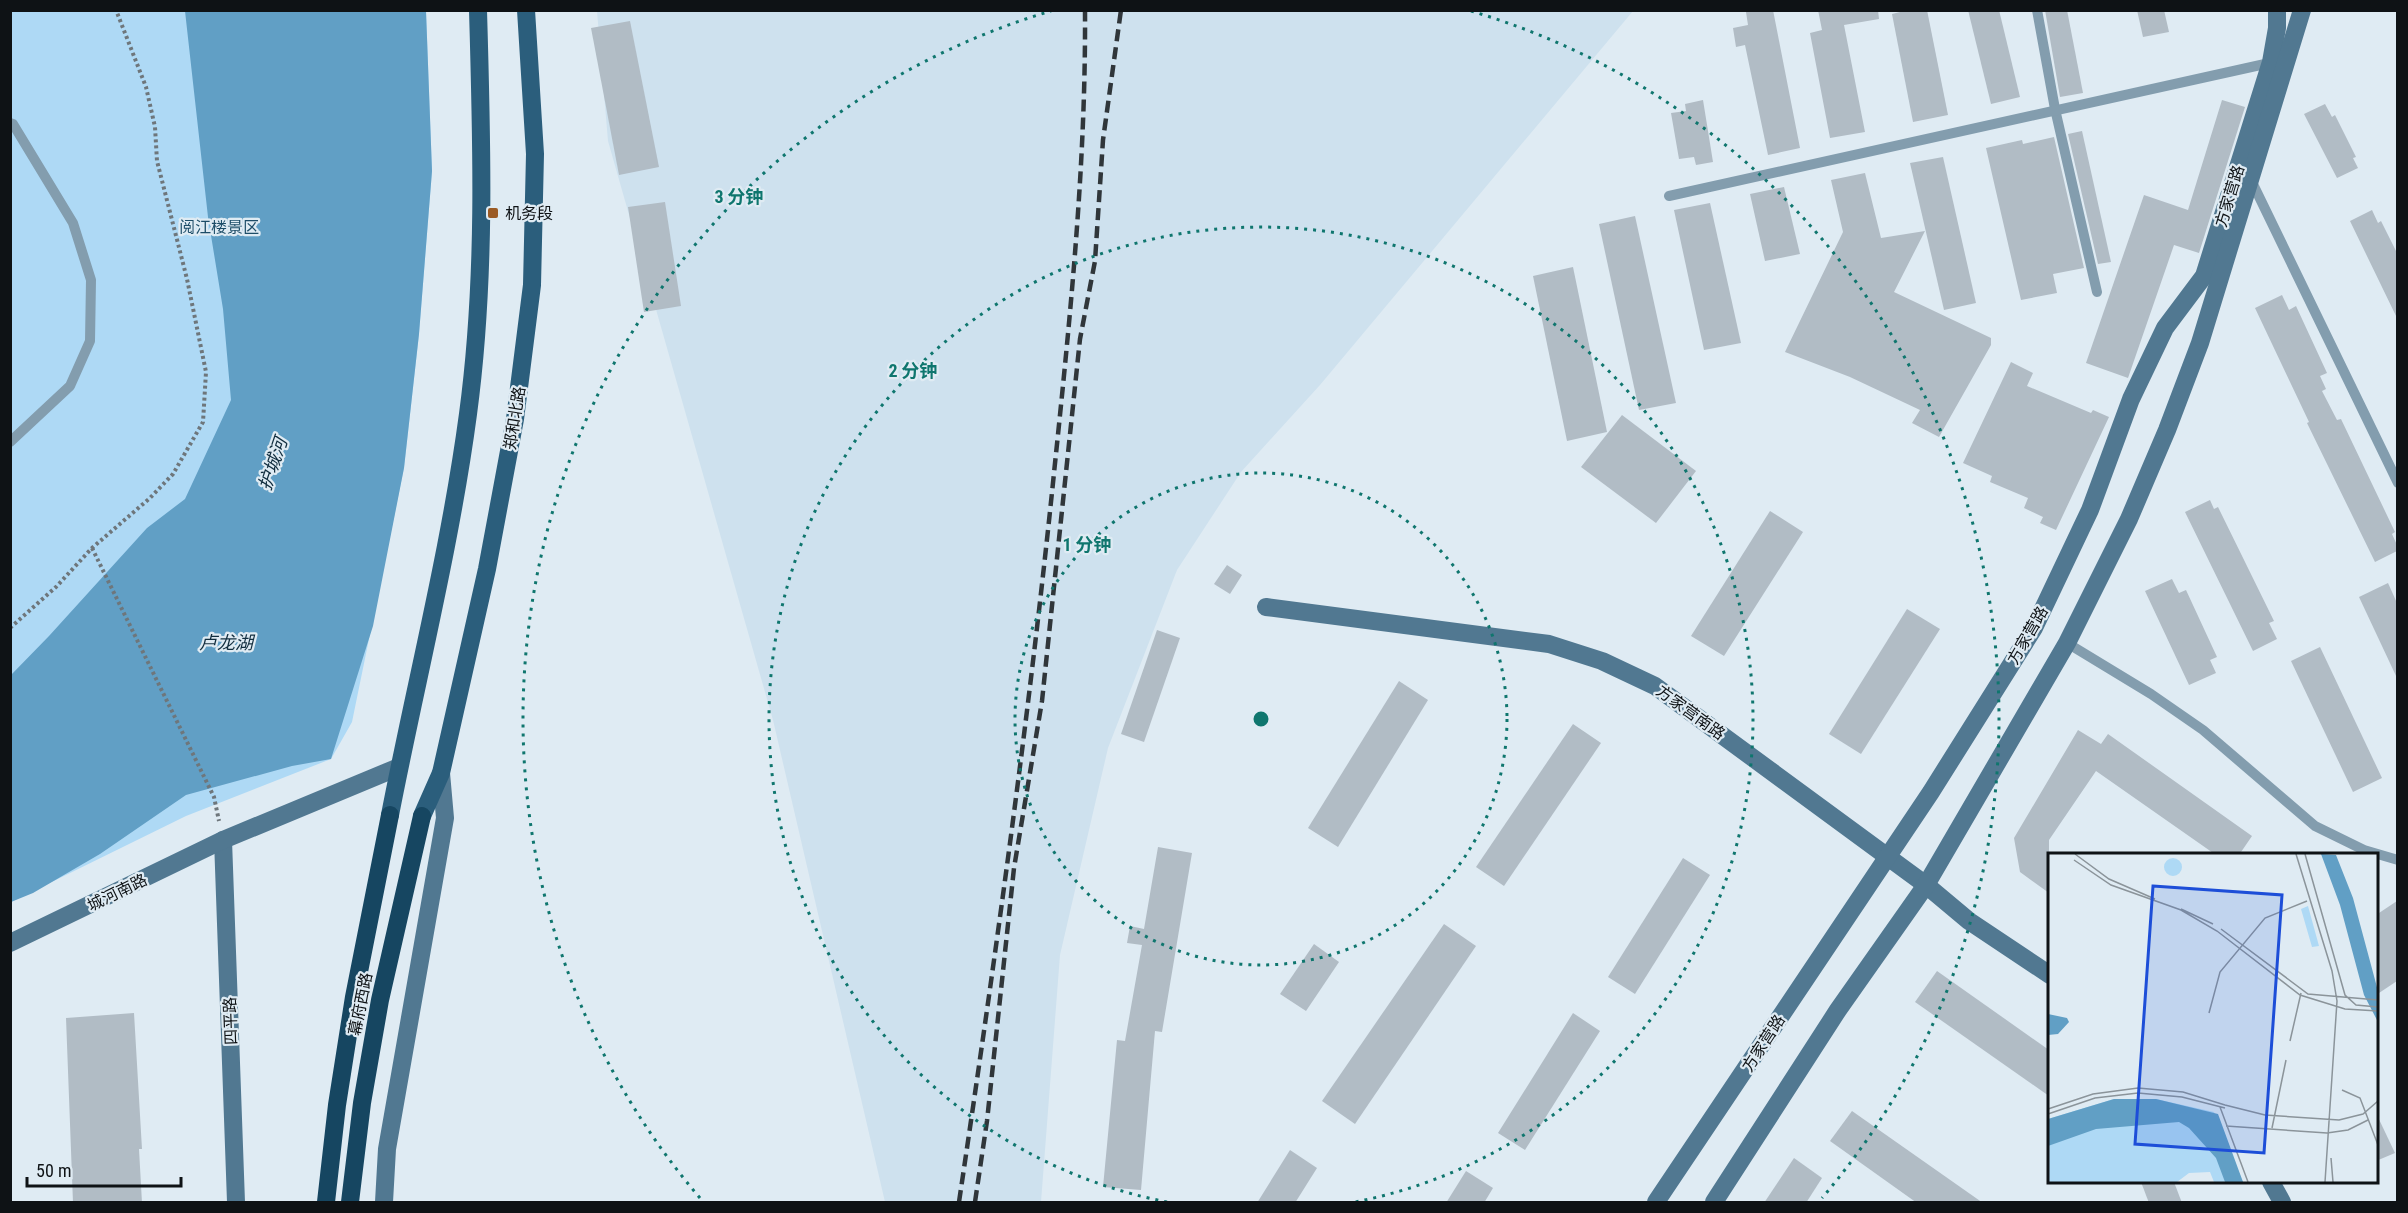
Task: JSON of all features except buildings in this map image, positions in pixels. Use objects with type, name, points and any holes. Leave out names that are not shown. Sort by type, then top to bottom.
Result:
[{"type":"highway","name":"幕府西路","points":[[326,1203],[337,1105],[354,997],[390,815]]},
{"type":"highway","name":"幕府西路","points":[[350,1203],[362,1103],[380,1000],[422,816]]},
{"type":"main road","points":[[390,815],[447,548],[468,413],[481,279],[482,153],[478,10]]},
{"type":"main road","name":"郑和北路","points":[[422,816],[441,773],[487,569],[515,419],[532,285],[535,154],[526,10]]},
{"type":"main road","name":"方家营路","points":[[1714,1203],[1838,1010],[1926,885],[2067,643],[2129,519],[2167,430],[2200,343],[2250,177],[2279,61],[2277,10]]},
{"type":"main road","name":"方家营路","points":[[1656,1203],[1888,857],[2034,628],[2090,510],[2132,399],[2165,328],[2204,276],[2279,61],[2302,10]]},
{"type":"main road","name":"方家营南路","points":[[1266,607],[1550,644],[1602,661],[1655,686],[1926,885],[1969,921],[2048,974]]},
{"type":"main road","name":"城河南路","points":[[10,943],[223,840],[399,767]]},
{"type":"main road","points":[[384,1203],[387,1149],[445,818],[441,773]]},
{"type":"main road","name":"四平路","points":[[223,840],[236,1203]]},
{"type":"main road","points":[[2272,1183],[2282,1203]]},
{"type":"lane","points":[[2037,10],[2055,109],[2097,292]]},
{"type":"lane","points":[[1669,196],[2279,61]]},
{"type":"lane","points":[[10,123],[13,124],[38,162],[73,223],[91,279],[90,341],[70,386],[10,442]]},
{"type":"lane","points":[[2250,177],[2397,483]]},
{"type":"lane","points":[[2067,643],[2151,694],[2203,730],[2315,826],[2374,853]]},
{"type":"lane","points":[[2378,854],[2397,860]]},
{"type":"path","points":[[10,628],[56,587],[92,548],[150,498],[172,474],[203,422],[206,372],[187,279],[157,161],[155,127],[146,87],[116,10]]},
{"type":"path","points":[[92,548],[214,797],[223,840]]},
{"type":"shaded area","points":[[597,11],[1633,11],[1320,385],[1241,472],[1177,570],[1108,748],[1060,955],[1041,1202],[885,1202],[773,720],[608,141]]},
{"type":"green space","name":"卢龙湖","points":[[11,11],[426,11],[432,171],[419,334],[404,468],[352,722],[331,759],[186,816],[11,902]]},
{"type":"water","name":"卢龙湖","points":[[185,11],[426,11],[432,171],[419,334],[404,468],[373,626],[331,759],[292,766],[186,795],[100,854],[33,893],[11,902],[11,675],[147,528],[185,499],[231,400],[223,309],[208,217]]},
{"type":"railway","points":[[959,1202],[1011,838],[1054,473],[1080,184],[1085,10]]},
{"type":"railway","points":[[975,1202],[987,1121],[1014,868],[1042,701],[1080,339],[1095,261],[1103,140],[1121,10]]},
{"type":"place","name":"机务段","points":[[493,213]]},
{"type":"park label","name":"阅江楼景区","points":[[219,227]]},
{"type":"water label","name":"护城河","points":[[273,464]]}]
